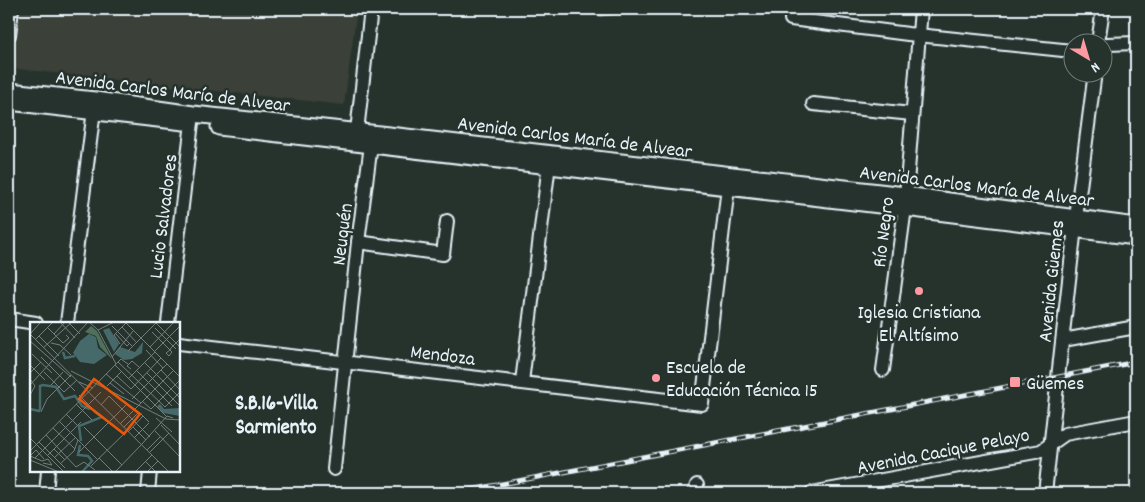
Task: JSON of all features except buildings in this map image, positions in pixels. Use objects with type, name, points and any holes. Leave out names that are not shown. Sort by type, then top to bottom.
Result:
[{"type":"main road","name":"Avenida Carlos María de Alvear","points":[[9,91],[94,106],[371,145],[550,160]]},
{"type":"main road","name":"Avenida Carlos María de Alvear","points":[[9,102],[94,106]]},
{"type":"main road","name":"Avenida Carlos María de Alvear","points":[[192,119],[357,131],[550,160],[905,201],[1076,224],[1136,237]]},
{"type":"main road","name":"Avenida Carlos María de Alvear","points":[[1076,224],[1136,226]]},
{"type":"street","points":[[9,34],[12,9]]},
{"type":"street","points":[[371,9],[357,131],[371,145]]},
{"type":"street","name":"Río Negro","points":[[882,370],[905,201],[921,9]]},
{"type":"street","points":[[1100,32],[1103,9]]},
{"type":"street","points":[[792,19],[1062,50]]},
{"type":"street","points":[[1112,44],[1136,43]]},
{"type":"street","name":"Avenida Güemes","points":[[1045,493],[1093,82]]},
{"type":"street","points":[[813,104],[912,114]]},
{"type":"street","points":[[67,322],[94,106]]},
{"type":"street","name":"Lucio Salvadores","points":[[168,322],[192,119]]},
{"type":"street","name":"Neuquén","points":[[334,469],[358,242],[371,145]]},
{"type":"street","points":[[522,382],[550,160]]},
{"type":"street","name":"Mendoza","points":[[180,342],[702,404],[729,181]]},
{"type":"street","points":[[358,242],[444,254],[447,222]]},
{"type":"street","points":[[9,320],[30,322]]},
{"type":"street","points":[[1063,340],[1136,327]]},
{"type":"street","name":"Avenida Cacique Pelayo","points":[[811,493],[1041,451],[1065,434],[1136,421]]},
{"type":"street","points":[[46,493],[48,472]]},
{"type":"street","points":[[148,493],[150,472]]},
{"type":"shaded area","points":[[9,9],[357,9],[344,105],[9,68]]},
{"type":"waterway","points":[[588,9],[600,15],[656,9]]},
{"type":"railway","points":[[455,493],[1136,362]]},
{"type":"place","name":"Iglesia Cristiana El Altísimo","points":[[919,291]]},
{"type":"place","name":"Escuela de Educación Técnica 15","points":[[656,378]]},
{"type":"place","name":"Güemes","points":[[1015,382]]},
{"type":"district","name":"S.B.16-Villa Sarmiento","points":[[276,414]]}]
